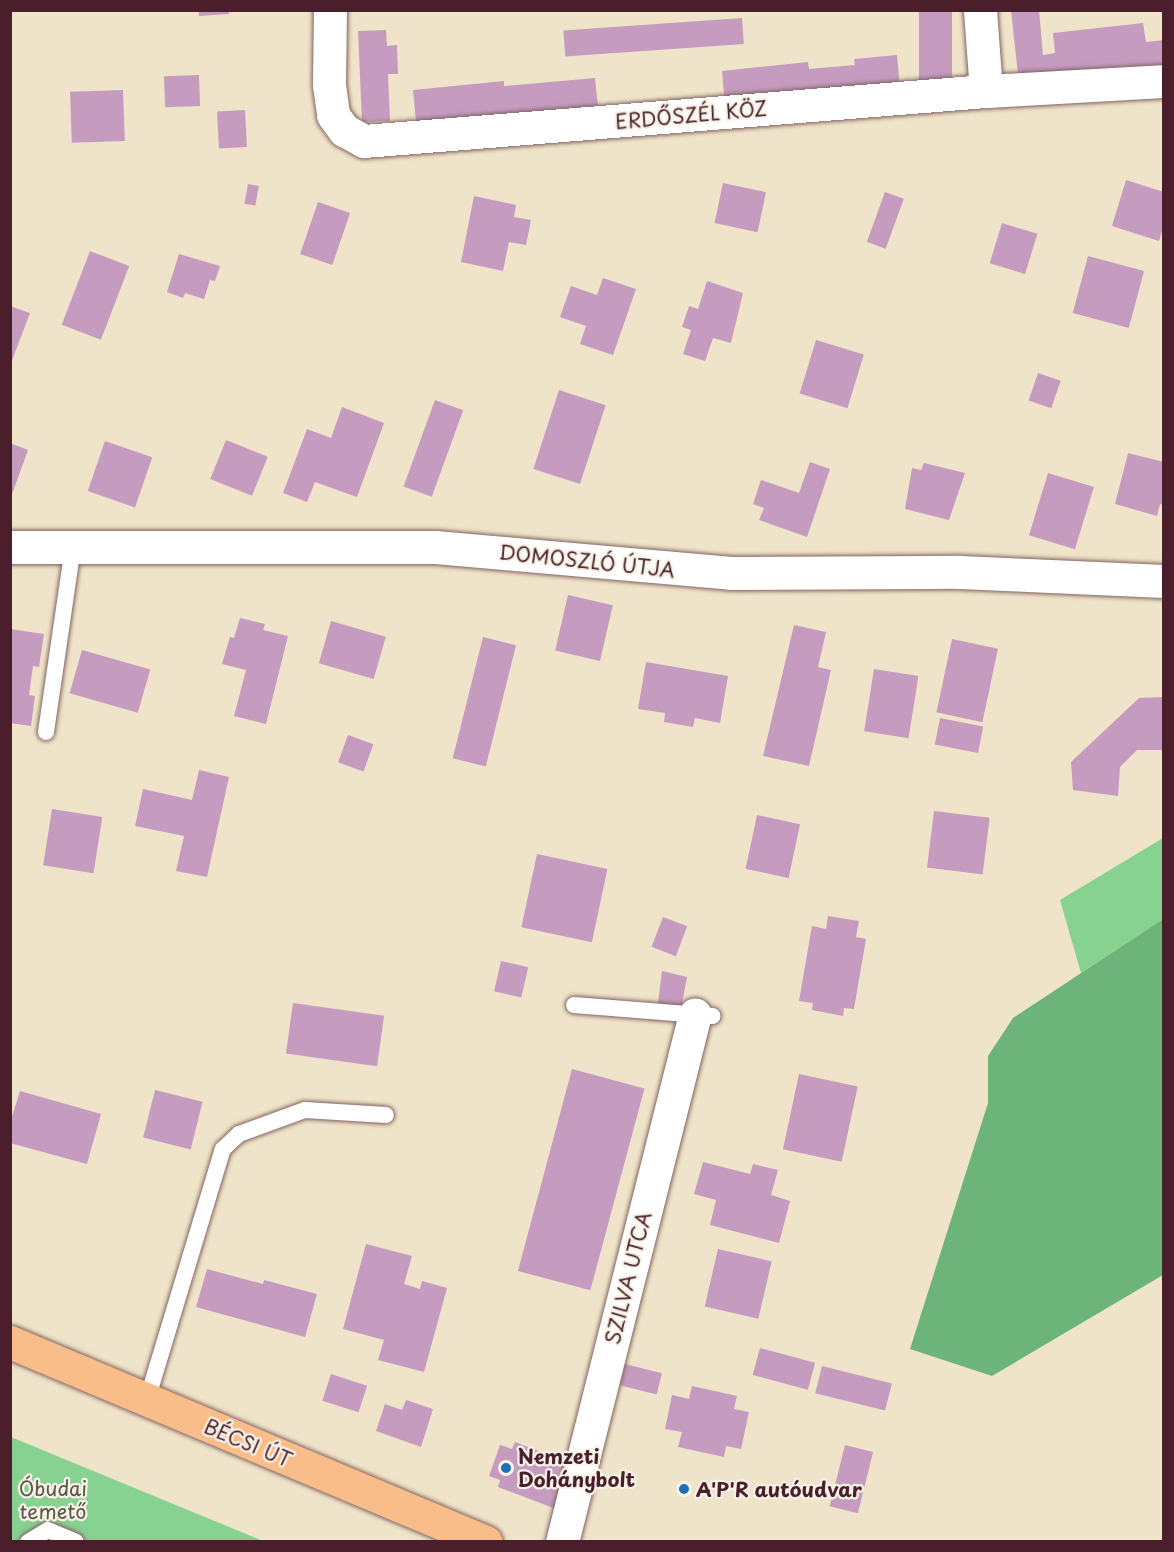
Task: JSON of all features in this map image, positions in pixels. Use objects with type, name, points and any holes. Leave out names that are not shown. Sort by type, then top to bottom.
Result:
[{"type":"main road","name":"BÉCSI ÚT","points":[[10,1342],[486,1542]]},
{"type":"street","name":"ERDŐSZÉL KÖZ","points":[[330,10],[329,85],[333,115],[344,130],[364,141],[986,91],[1164,81]]},
{"type":"street","points":[[980,10],[986,91]]},
{"type":"street","name":"DOMOSZLÓ ÚTJA","points":[[10,547],[435,548],[731,573],[960,572],[1164,581]]},
{"type":"street","name":"SZILVA UTCA","points":[[561,1542],[704,1015]]},
{"type":"lane","points":[[46,732],[73,547]]},
{"type":"lane","points":[[574,1005],[704,1015]]},
{"type":"lane","points":[[147,1400],[223,1149],[239,1134],[305,1110],[386,1114]]},
{"type":"lane","points":[[28,1542],[48,1530],[76,1542]]},
{"type":"green space","points":[[1163,838],[1163,919],[1081,973],[1060,900]]},
{"type":"green space","points":[[1163,919],[1163,1275],[992,1376],[910,1349],[988,1103],[988,1056],[1013,1018]]},
{"type":"green space","name":"Óbudai temető","points":[[11,1437],[263,1541],[11,1541]]},
{"type":"building","points":[[199,10],[229,10],[229,14],[199,16]]},
{"type":"building","points":[[919,10],[952,10],[952,93],[919,93]]},
{"type":"building","points":[[1011,10],[1039,10],[1043,55],[1055,53],[1053,33],[1143,23],[1146,42],[1164,40],[1164,68],[1019,84]]},
{"type":"building","points":[[742,18],[744,44],[565,56],[563,30]]},
{"type":"building","points":[[386,30],[387,46],[397,45],[398,74],[388,74],[390,121],[362,122],[358,31]]},
{"type":"building","points":[[897,55],[900,89],[725,106],[722,71],[808,62],[809,69],[855,65],[854,59]]},
{"type":"building","points":[[199,75],[200,106],[165,107],[164,76]]},
{"type":"building","points":[[595,78],[598,106],[416,122],[413,90],[504,81],[504,86]]},
{"type":"building","points":[[123,90],[125,141],[72,143],[70,92]]},
{"type":"building","points":[[245,110],[247,147],[219,148],[217,111]]},
{"type":"building","points":[[1126,180],[1164,192],[1164,225],[1159,241],[1112,226]]},
{"type":"building","points":[[723,183],[766,192],[758,232],[714,223]]},
{"type":"building","points":[[248,184],[259,186],[255,206],[245,204]]},
{"type":"building","points":[[885,192],[904,199],[886,249],[867,242]]},
{"type":"building","points":[[474,196],[516,205],[514,217],[531,220],[526,245],[509,242],[503,271],[461,262]]},
{"type":"building","points":[[318,202],[350,213],[332,265],[300,254]]},
{"type":"building","points":[[1002,223],[1037,234],[1025,274],[990,263]]},
{"type":"building","points":[[90,251],[129,266],[101,340],[62,325]]},
{"type":"building","points":[[179,254],[220,266],[215,281],[210,280],[204,299],[185,293],[183,298],[167,292]]},
{"type":"building","points":[[1088,256],[1144,271],[1129,328],[1073,313]]},
{"type":"building","points":[[603,278],[636,289],[613,355],[580,344],[586,326],[560,317],[571,286],[597,295]]},
{"type":"building","points":[[707,281],[743,293],[731,343],[713,338],[705,361],[683,354],[691,330],[682,327],[689,306],[698,309]]},
{"type":"building","points":[[10,306],[30,313],[11,363],[10,363]]},
{"type":"building","points":[[816,340],[864,355],[847,408],[800,394]]},
{"type":"building","points":[[1038,373],[1061,381],[1051,408],[1029,400]]},
{"type":"building","points":[[559,390],[606,405],[580,484],[533,469]]},
{"type":"building","points":[[435,400],[463,410],[432,497],[404,486]]},
{"type":"building","points":[[342,407],[384,423],[357,497],[315,482],[307,502],[283,493],[307,429],[331,438]]},
{"type":"building","points":[[226,440],[268,457],[252,496],[210,479]]},
{"type":"building","points":[[105,441],[152,457],[135,507],[88,491]]},
{"type":"building","points":[[10,443],[28,450],[11,497],[10,497]]},
{"type":"building","points":[[1128,453],[1164,462],[1164,505],[1160,504],[1157,516],[1115,504]]},
{"type":"building","points":[[810,462],[830,469],[807,537],[759,520],[764,508],[753,504],[761,480],[799,493]]},
{"type":"building","points":[[924,463],[965,473],[949,520],[905,509],[912,468],[921,470]]},
{"type":"building","points":[[1048,473],[1094,487],[1075,549],[1029,535]]},
{"type":"building","points":[[568,595],[613,605],[600,661],[555,651]]},
{"type":"building","points":[[240,618],[265,624],[263,630],[288,636],[266,724],[234,716],[246,670],[222,664],[230,637],[234,638]]},
{"type":"building","points":[[331,621],[386,637],[374,679],[319,663]]},
{"type":"building","points":[[794,625],[826,632],[818,667],[831,670],[809,766],[763,756]]},
{"type":"building","points":[[10,629],[44,634],[39,667],[33,666],[29,695],[35,696],[31,726],[10,723]]},
{"type":"building","points":[[483,637],[516,645],[486,767],[453,758]]},
{"type":"building","points":[[952,639],[998,649],[982,722],[936,712]]},
{"type":"building","points":[[82,650],[150,670],[138,713],[70,693]]},
{"type":"building","points":[[646,662],[728,676],[720,723],[695,718],[693,727],[664,722],[665,713],[638,709]]},
{"type":"building","points":[[874,669],[918,676],[909,738],[864,731]]},
{"type":"building","points":[[1164,697],[1164,750],[1137,750],[1120,767],[1118,796],[1073,790],[1071,762],[1139,698]]},
{"type":"building","points":[[940,718],[983,726],[978,753],[935,745]]},
{"type":"building","points":[[348,735],[373,744],[363,771],[338,762]]},
{"type":"building","points":[[199,770],[229,777],[207,877],[176,871],[184,836],[135,826],[143,789],[192,800]]},
{"type":"building","points":[[52,809],[102,817],[93,873],[43,865]]},
{"type":"building","points":[[934,811],[990,818],[983,874],[927,868]]},
{"type":"building","points":[[757,815],[800,824],[789,878],[746,869]]},
{"type":"building","points":[[537,854],[607,869],[592,942],[521,927]]},
{"type":"building","points":[[828,916],[859,921],[856,937],[866,939],[854,1009],[844,1008],[843,1016],[812,1010],[813,1003],[799,1001],[812,926],[826,929]]},
{"type":"building","points":[[663,917],[687,926],[676,956],[652,947]]},
{"type":"building","points":[[501,961],[528,967],[521,998],[494,991]]},
{"type":"building","points":[[662,971],[687,977],[681,1009],[658,1003]]},
{"type":"building","points":[[293,1003],[384,1016],[377,1066],[286,1054]]},
{"type":"building","points":[[572,1069],[644,1088],[590,1290],[518,1271]]},
{"type":"building","points":[[799,1074],[858,1086],[842,1162],[783,1149]]},
{"type":"building","points":[[155,1090],[203,1102],[191,1149],[143,1138]]},
{"type":"building","points":[[20,1091],[101,1114],[87,1164],[10,1143],[10,1123]]},
{"type":"building","points":[[703,1162],[750,1174],[753,1164],[778,1170],[771,1195],[790,1201],[779,1243],[710,1225],[716,1200],[694,1194]]},
{"type":"building","points":[[366,1244],[412,1256],[404,1284],[420,1289],[422,1281],[447,1288],[424,1372],[378,1360],[384,1340],[343,1329]]},
{"type":"building","points":[[718,1249],[772,1261],[758,1319],[705,1306]]},
{"type":"building","points":[[207,1269],[263,1284],[264,1280],[317,1294],[305,1337],[196,1307]]},
{"type":"building","points":[[760,1348],[815,1363],[808,1390],[753,1375]]},
{"type":"building","points":[[625,1364],[662,1373],[657,1395],[620,1385]]},
{"type":"building","points":[[822,1366],[892,1383],[885,1411],[815,1393]]},
{"type":"building","points":[[331,1374],[367,1386],[358,1412],[322,1401]]},
{"type":"building","points":[[692,1386],[737,1396],[734,1409],[749,1412],[741,1449],[726,1446],[724,1457],[678,1447],[682,1432],[665,1429],[672,1395],[689,1399]]},
{"type":"building","points":[[406,1400],[433,1409],[421,1447],[376,1431],[385,1404],[402,1410]]},
{"type":"building","points":[[515,1442],[573,1464],[556,1509],[498,1487],[500,1480],[489,1476],[500,1445],[512,1449]]},
{"type":"building","points":[[845,1445],[873,1452],[858,1513],[830,1506]]},
{"type":"place","name":"Nemzeti Dohánybolt","points":[[506,1468]]},
{"type":"place","name":"A'P'R autóudvar","points":[[684,1489]]}]
